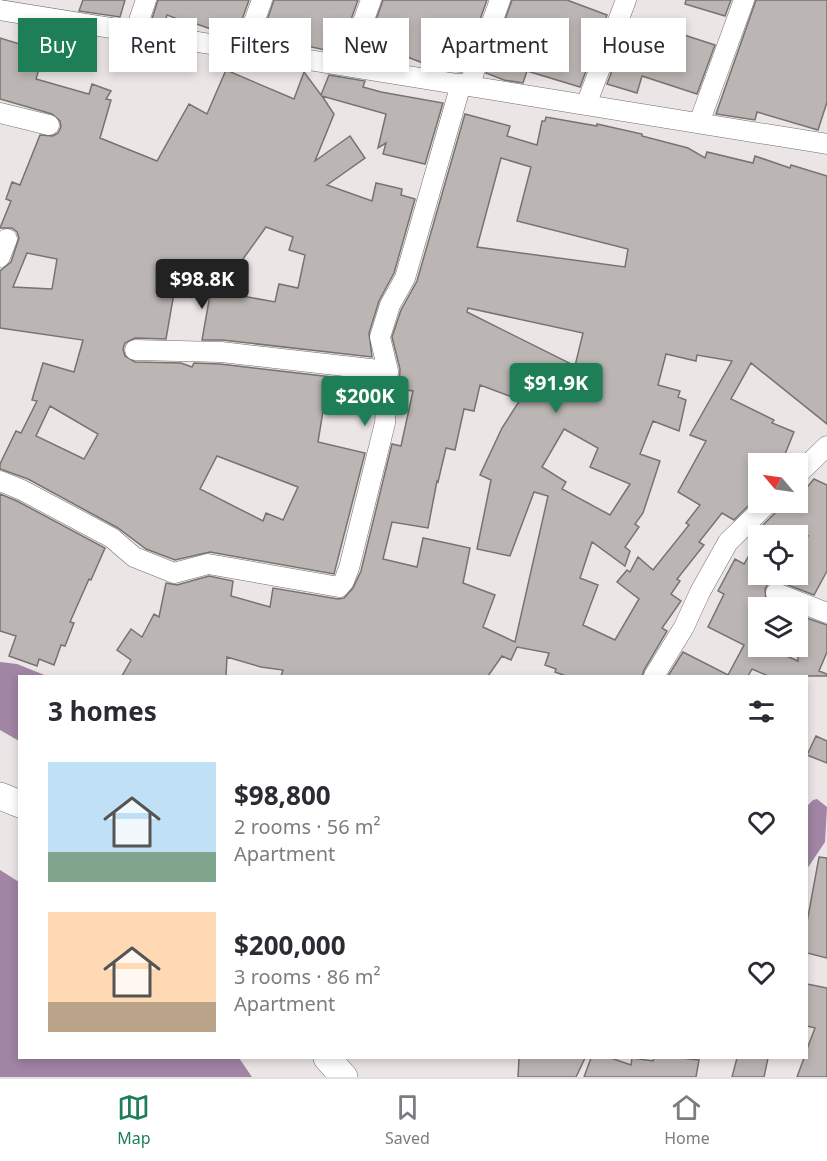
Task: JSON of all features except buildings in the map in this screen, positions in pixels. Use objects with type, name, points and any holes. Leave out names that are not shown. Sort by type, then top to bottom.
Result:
[{"type":"main road","points":[[0,796],[18,803]]},
{"type":"main road","points":[[328,1059],[344,1077]]},
{"type":"street","points":[[140,18],[146,0]]},
{"type":"street","points":[[256,18],[262,0]]},
{"type":"street","points":[[364,18],[371,0]]},
{"type":"street","points":[[0,481],[22,490],[112,538],[134,557],[174,573],[208,564],[339,587],[349,568],[385,423],[388,370],[380,337],[390,305],[405,278],[465,85],[500,0]]},
{"type":"street","points":[[586,105],[626,0]]},
{"type":"street","points":[[699,123],[744,0]]},
{"type":"street","points":[[12,7],[109,27]]},
{"type":"street","points":[[384,72],[827,144]]},
{"type":"street","points":[[0,113],[49,125]]},
{"type":"street","points":[[135,350],[221,352],[388,370]]},
{"type":"street","points":[[808,464],[827,446]]},
{"type":"street","points":[[655,675],[684,627],[700,592],[728,542],[758,513]]},
{"type":"street","points":[[776,594],[827,613]]},
{"type":"shaded area","points":[[0,662],[17,664],[44,675],[18,675],[18,740],[0,730]]},
{"type":"shaded area","points":[[817,799],[827,807],[825,842],[808,868],[808,805]]},
{"type":"shaded area","points":[[0,870],[18,881],[18,1059],[240,1059],[252,1077],[0,1077]]}]
